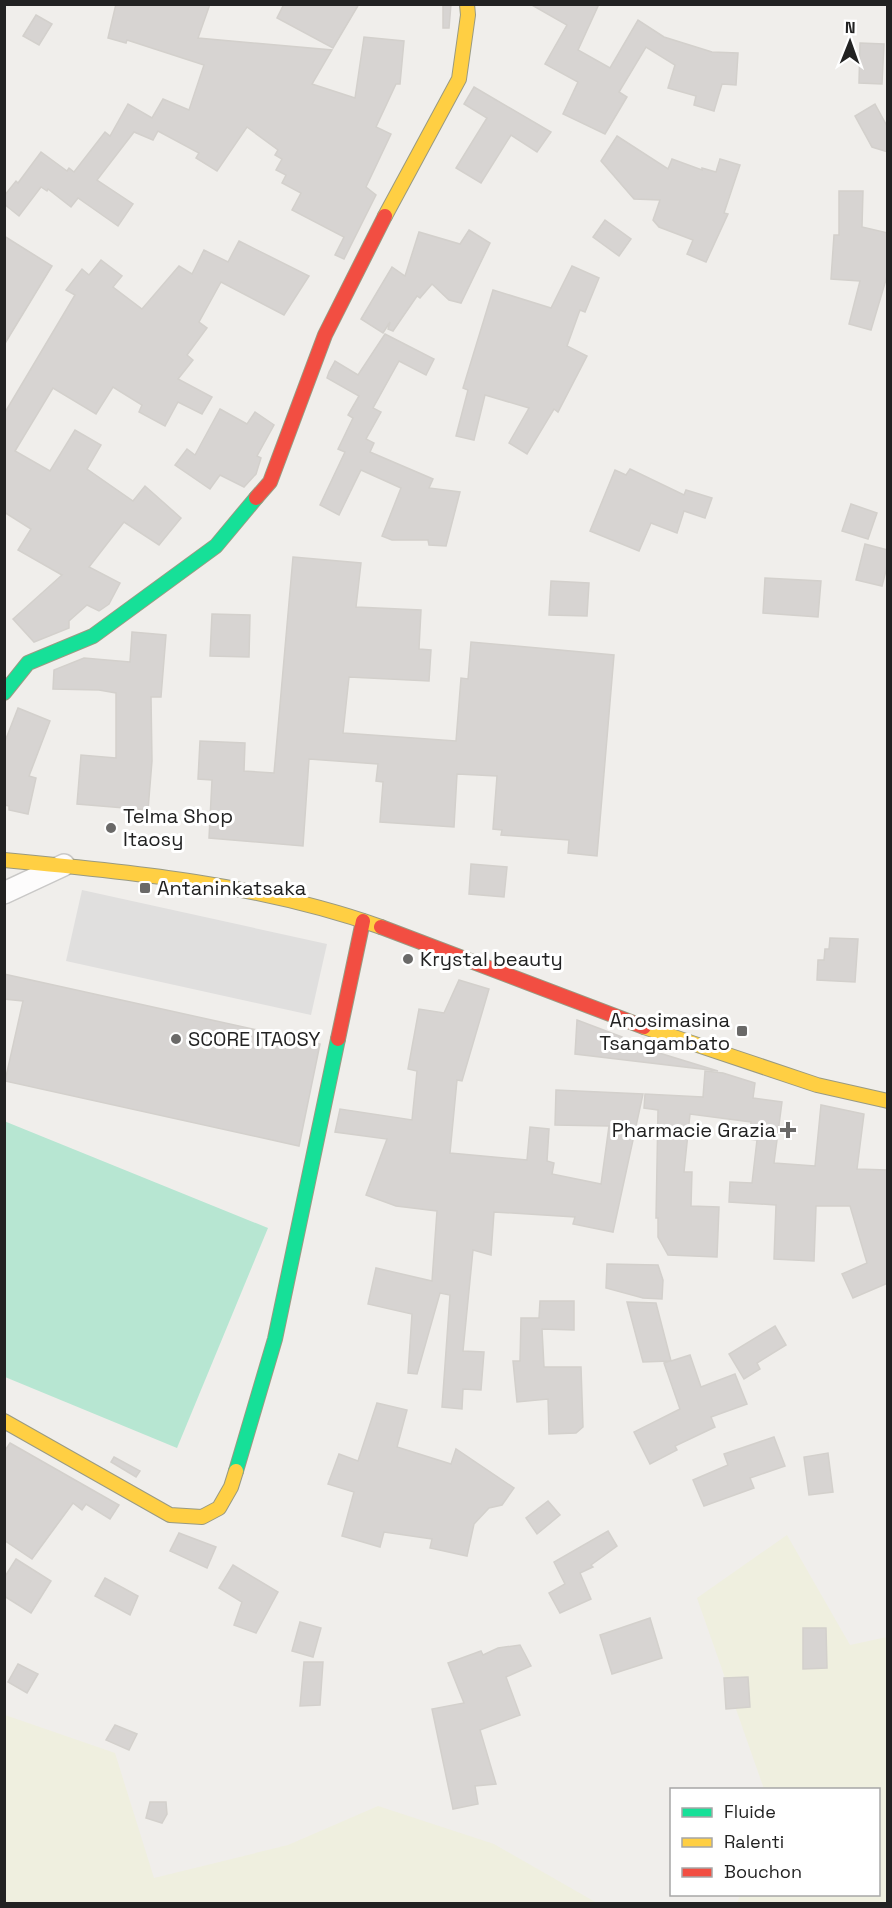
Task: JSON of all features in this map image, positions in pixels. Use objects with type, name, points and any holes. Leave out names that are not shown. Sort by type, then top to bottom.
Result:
[{"type":"street","points":[[4,693],[28,663],[93,636],[216,546],[270,482],[325,335],[409,167],[459,79],[468,15],[467,4]]},
{"type":"street","points":[[4,860],[140,874],[288,899],[363,921],[724,1057],[862,1098],[888,1101]]},
{"type":"street","points":[[4,893],[64,865]]},
{"type":"street","points":[[4,1421],[170,1515],[202,1517],[219,1508],[231,1487],[275,1339],[363,921]]},
{"type":"green space","points":[[4,1121],[268,1228],[177,1448],[5,1377]]},
{"type":"green space","points":[[787,1535],[850,1645],[887,1637],[887,1903],[737,1903],[740,1896],[880,1896],[880,1788],[764,1788],[697,1598]]},
{"type":"green space","points":[[5,1715],[115,1753],[154,1878],[288,1845],[378,1806],[494,1844],[597,1903],[5,1903]]},
{"type":"shaded area","points":[[82,890],[327,944],[311,1015],[66,961]]},
{"type":"building","points":[[116,4],[210,4],[198,38],[332,50],[312,84],[355,98],[364,37],[404,41],[400,84],[396,84],[376,127],[391,134],[366,187],[376,195],[344,259],[335,255],[344,237],[292,210],[301,193],[282,183],[286,175],[276,170],[282,159],[275,155],[278,150],[247,127],[217,171],[196,158],[199,153],[158,131],[153,140],[134,132],[97,180],[133,204],[118,226],[78,198],[71,207],[48,189],[47,191],[41,187],[19,216],[4,204],[4,196],[16,181],[18,183],[41,152],[67,171],[69,168],[74,172],[105,132],[110,136],[128,104],[152,118],[163,99],[189,110],[204,65],[127,40],[126,43],[108,38]]},
{"type":"building","points":[[284,4],[359,4],[333,48],[277,18]]},
{"type":"building","points":[[443,4],[451,4],[449,28],[443,28]]},
{"type":"building","points":[[530,4],[599,4],[578,50],[610,68],[638,20],[664,37],[712,52],[738,53],[736,85],[722,84],[714,111],[694,105],[696,96],[668,88],[675,65],[646,47],[619,92],[627,97],[605,134],[563,114],[578,82],[545,64],[567,25]]},
{"type":"building","points":[[36,15],[52,24],[39,45],[23,36]]},
{"type":"building","points":[[860,43],[884,44],[882,84],[859,83]]},
{"type":"building","points":[[474,87],[551,132],[537,152],[511,135],[481,183],[456,168],[487,118],[464,104]]},
{"type":"building","points":[[875,104],[888,128],[888,152],[872,147],[855,116]]},
{"type":"building","points":[[617,136],[668,169],[672,159],[702,170],[702,168],[716,172],[720,159],[740,165],[724,213],[728,214],[706,262],[687,254],[693,240],[659,227],[653,220],[660,200],[634,199],[601,161]]},
{"type":"building","points":[[839,191],[863,191],[862,227],[888,233],[888,273],[871,330],[849,324],[860,281],[831,279],[834,235],[839,235]]},
{"type":"building","points":[[605,220],[631,239],[619,256],[593,237]]},
{"type":"building","points":[[469,230],[490,243],[461,303],[449,300],[432,284],[420,298],[417,296],[393,331],[388,329],[390,322],[383,333],[361,319],[392,267],[405,276],[419,232],[460,244]]},
{"type":"building","points":[[4,236],[52,266],[4,345]]},
{"type":"building","points":[[239,241],[309,276],[284,315],[221,282],[199,322],[207,328],[187,355],[193,360],[178,379],[212,397],[202,414],[178,402],[165,426],[139,412],[142,405],[113,387],[96,414],[53,388],[15,451],[50,471],[75,430],[101,445],[87,469],[133,501],[145,486],[181,518],[159,545],[124,522],[89,567],[120,583],[109,604],[99,611],[87,605],[69,621],[69,628],[34,642],[13,619],[62,575],[18,550],[31,529],[4,512],[4,414],[75,295],[66,290],[82,269],[89,275],[101,260],[122,276],[113,287],[142,309],[179,266],[192,274],[204,250],[228,262]]},
{"type":"building","points":[[572,266],[599,278],[585,312],[580,310],[567,346],[587,356],[558,412],[554,409],[527,454],[509,443],[529,408],[485,395],[474,440],[456,436],[468,390],[463,388],[493,290],[551,308]]},
{"type":"building","points":[[385,334],[434,359],[426,375],[399,361],[373,408],[381,412],[366,439],[374,443],[370,452],[433,479],[429,488],[460,492],[446,546],[429,545],[428,540],[392,540],[382,536],[401,488],[361,470],[339,515],[320,505],[345,452],[338,449],[353,418],[348,415],[359,396],[327,378],[329,372],[335,361],[358,375]]},
{"type":"building","points":[[220,409],[247,424],[255,412],[274,425],[257,456],[261,458],[256,474],[244,487],[220,475],[210,489],[175,465],[187,449],[195,455]]},
{"type":"building","points":[[630,469],[684,495],[686,490],[712,498],[705,518],[684,511],[677,533],[651,523],[639,551],[590,531],[615,470],[626,475]]},
{"type":"building","points":[[851,504],[877,513],[868,539],[842,531]]},
{"type":"building","points":[[865,544],[888,550],[888,563],[882,586],[856,580]]},
{"type":"building","points":[[293,557],[361,563],[356,607],[421,610],[419,649],[431,650],[429,681],[349,677],[343,733],[456,741],[461,678],[468,679],[471,642],[614,655],[597,856],[568,853],[569,840],[501,835],[502,830],[493,829],[497,776],[457,774],[454,827],[380,822],[383,782],[376,781],[378,764],[309,759],[303,846],[209,838],[212,780],[198,779],[200,741],[245,743],[244,771],[274,773]]},
{"type":"building","points":[[765,578],[821,581],[818,617],[763,613]]},
{"type":"building","points":[[551,581],[589,583],[587,616],[549,615]]},
{"type":"building","points":[[212,614],[250,615],[249,657],[210,656]]},
{"type":"building","points":[[132,632],[166,635],[161,697],[151,697],[152,761],[148,810],[77,804],[81,755],[116,758],[116,693],[99,690],[53,689],[54,670],[84,658],[130,662]]},
{"type":"building","points":[[18,708],[50,721],[29,776],[36,778],[28,814],[9,810],[9,806],[4,805],[4,744]]},
{"type":"building","points":[[471,864],[507,867],[504,897],[469,894]]},
{"type":"building","points":[[830,938],[858,939],[855,982],[817,980],[818,960],[824,960],[825,949],[829,949]]},
{"type":"building","points":[[4,974],[320,1044],[299,1146],[5,1081],[23,1001],[4,999]]},
{"type":"building","points":[[459,980],[489,989],[462,1081],[457,1080],[450,1153],[527,1160],[530,1127],[549,1129],[547,1161],[554,1163],[552,1174],[601,1184],[609,1126],[555,1125],[556,1090],[643,1094],[613,1232],[573,1224],[575,1217],[494,1212],[491,1255],[473,1250],[463,1351],[484,1352],[481,1390],[463,1389],[462,1409],[442,1407],[450,1295],[440,1293],[417,1374],[408,1373],[412,1314],[368,1304],[376,1268],[432,1281],[437,1211],[396,1206],[366,1195],[387,1139],[335,1132],[340,1109],[412,1120],[417,1071],[408,1069],[419,1009],[444,1013]]},
{"type":"building","points":[[577,1020],[622,1037],[620,1041],[718,1071],[575,1054]]},
{"type":"building","points":[[705,1071],[723,1073],[755,1083],[753,1098],[782,1102],[774,1163],[815,1166],[821,1105],[864,1114],[857,1169],[887,1170],[888,1283],[853,1298],[842,1274],[867,1263],[850,1206],[816,1206],[814,1261],[774,1259],[776,1205],[729,1202],[730,1182],[752,1183],[757,1140],[749,1139],[751,1122],[690,1114],[684,1172],[692,1172],[691,1206],[719,1207],[717,1257],[668,1255],[658,1237],[658,1218],[656,1218],[658,1110],[644,1108],[645,1094],[703,1097]]},
{"type":"building","points":[[607,1264],[658,1265],[663,1280],[662,1299],[643,1298],[606,1288]]},
{"type":"building","points":[[540,1301],[574,1301],[574,1330],[542,1329],[544,1367],[581,1367],[583,1427],[576,1433],[549,1434],[548,1399],[517,1402],[513,1361],[520,1361],[521,1318],[539,1318]]},
{"type":"building","points":[[627,1302],[656,1303],[671,1361],[690,1355],[701,1387],[735,1374],[747,1404],[711,1417],[715,1427],[675,1446],[677,1450],[650,1464],[634,1432],[680,1409],[664,1363],[670,1361],[643,1362]]},
{"type":"building","points":[[775,1326],[786,1345],[757,1363],[760,1369],[744,1379],[729,1354]]},
{"type":"building","points":[[377,1403],[407,1410],[397,1447],[451,1464],[456,1449],[514,1488],[502,1505],[489,1508],[474,1524],[467,1556],[430,1548],[432,1539],[384,1532],[380,1547],[342,1536],[354,1492],[328,1484],[339,1454],[358,1461]]},
{"type":"building","points":[[774,1437],[785,1466],[750,1478],[754,1488],[704,1506],[693,1480],[728,1465],[724,1454]]},
{"type":"building","points":[[10,1443],[119,1505],[110,1519],[86,1504],[82,1510],[73,1503],[32,1559],[4,1540],[4,1452]]},
{"type":"building","points":[[828,1453],[833,1492],[809,1495],[804,1457]]},
{"type":"building","points":[[114,1457],[140,1471],[136,1477],[111,1462]]},
{"type":"building","points":[[548,1501],[560,1515],[537,1534],[526,1518]]},
{"type":"building","points":[[608,1531],[617,1546],[591,1565],[593,1567],[580,1573],[591,1599],[560,1613],[549,1593],[565,1584],[554,1562]]},
{"type":"building","points":[[179,1533],[216,1547],[207,1568],[170,1551]]},
{"type":"building","points":[[16,1559],[51,1581],[31,1613],[4,1596],[4,1578]]},
{"type":"building","points":[[233,1565],[278,1592],[256,1633],[234,1625],[242,1602],[219,1588]]},
{"type":"building","points":[[105,1578],[138,1596],[130,1615],[95,1596]]},
{"type":"building","points":[[650,1618],[662,1658],[612,1674],[600,1635]]},
{"type":"building","points":[[300,1622],[321,1628],[313,1657],[292,1651]]},
{"type":"building","points":[[803,1628],[826,1628],[827,1668],[803,1669]]},
{"type":"building","points":[[520,1645],[531,1666],[506,1677],[520,1715],[480,1730],[496,1784],[475,1786],[478,1804],[453,1809],[432,1709],[464,1703],[448,1663],[481,1651],[483,1655],[498,1648]]},
{"type":"building","points":[[304,1662],[323,1662],[320,1705],[300,1706]]},
{"type":"building","points":[[18,1664],[38,1674],[27,1693],[8,1682]]},
{"type":"building","points":[[748,1677],[750,1707],[726,1709],[724,1678]]},
{"type":"building","points":[[115,1725],[137,1734],[129,1750],[106,1740]]},
{"type":"building","points":[[150,1802],[166,1802],[167,1814],[162,1823],[146,1818]]},
{"type":"traffic: fast","points":[[4,693],[28,663],[93,636],[216,546],[256,498]]},
{"type":"traffic: fast","points":[[236,1471],[275,1339],[338,1039]]},
{"type":"traffic: slow","points":[[385,216],[459,79],[468,15],[467,4]]},
{"type":"traffic: slow","points":[[4,860],[148,875],[242,890],[335,912],[381,927]]},
{"type":"traffic: slow","points":[[644,1027],[817,1085],[888,1101]]},
{"type":"traffic: slow","points":[[4,1421],[170,1515],[202,1517],[219,1508],[231,1487],[236,1471]]},
{"type":"traffic: jam","points":[[256,498],[270,482],[325,335],[385,216]]},
{"type":"traffic: jam","points":[[338,1039],[363,921]]},
{"type":"traffic: jam","points":[[381,927],[644,1027]]},
{"type":"place","name":"Telma Shop Itaosy","points":[[111,828]]},
{"type":"place","name":"Antaninkatsaka","points":[[145,888]]},
{"type":"place","name":"Krystal beauty","points":[[408,959]]},
{"type":"place","name":"Anosimasina Tsangambato","points":[[742,1031]]},
{"type":"place","name":"SCORE ITAOSY","points":[[176,1039]]},
{"type":"place","name":"Pharmacie Grazia","points":[[788,1130]]}]
